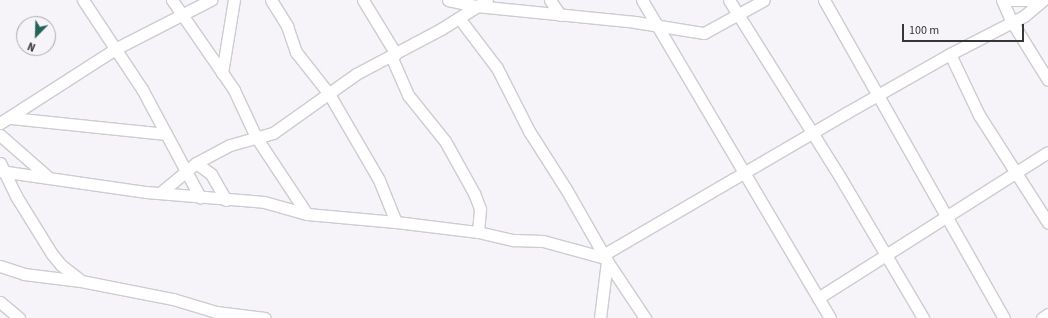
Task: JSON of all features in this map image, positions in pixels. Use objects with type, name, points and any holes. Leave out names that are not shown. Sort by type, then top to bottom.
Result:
[{"type":"street","points":[[83,0],[117,48],[166,134],[192,166],[200,197]]},
{"type":"street","points":[[172,0],[222,73],[243,108],[256,137],[307,214]]},
{"type":"street","points":[[0,123],[11,118],[117,48],[211,0]]},
{"type":"street","points":[[222,73],[234,0]]},
{"type":"street","points":[[271,0],[287,26],[296,52],[328,94],[379,180],[396,222]]},
{"type":"street","points":[[363,0],[393,55],[408,95],[445,141],[474,193],[480,209],[478,232]]},
{"type":"street","points":[[448,0],[476,6],[635,22],[659,28],[704,33],[724,24],[764,0]]},
{"type":"street","points":[[160,193],[192,166],[230,145],[273,133],[356,74],[459,18],[487,0]]},
{"type":"street","points":[[550,0],[560,15]]},
{"type":"street","points":[[642,0],[830,318]]},
{"type":"street","points":[[729,0],[812,133],[923,318]]},
{"type":"street","points":[[824,0],[1004,318]]},
{"type":"street","points":[[1002,0],[1012,22],[1048,80]]},
{"type":"street","points":[[1008,0],[1030,0]]},
{"type":"street","points":[[2,169],[48,178],[160,193],[226,200],[264,202],[307,214],[396,222],[478,232],[514,240],[556,243],[605,258],[743,173],[812,133],[950,54],[1032,11],[1043,0]]},
{"type":"street","points":[[459,18],[497,68],[521,111],[529,131],[566,189],[605,258],[645,318]]},
{"type":"street","points":[[724,24],[737,26],[750,33]]},
{"type":"street","points":[[950,54],[979,115],[1048,222]]},
{"type":"street","points":[[11,118],[166,134]]},
{"type":"street","points":[[0,135],[48,178]]},
{"type":"street","points":[[818,298],[885,254],[1048,152]]},
{"type":"street","points":[[192,166],[211,174],[226,200]]},
{"type":"street","points":[[2,169],[16,196],[52,254],[61,265],[81,281]]},
{"type":"street","points":[[600,318],[605,258]]},
{"type":"street","points":[[0,266],[24,274],[81,281],[173,299],[214,315],[265,318]]},
{"type":"street","points":[[0,302],[19,318]]},
{"type":"street","points":[[1042,318],[1048,314]]}]
